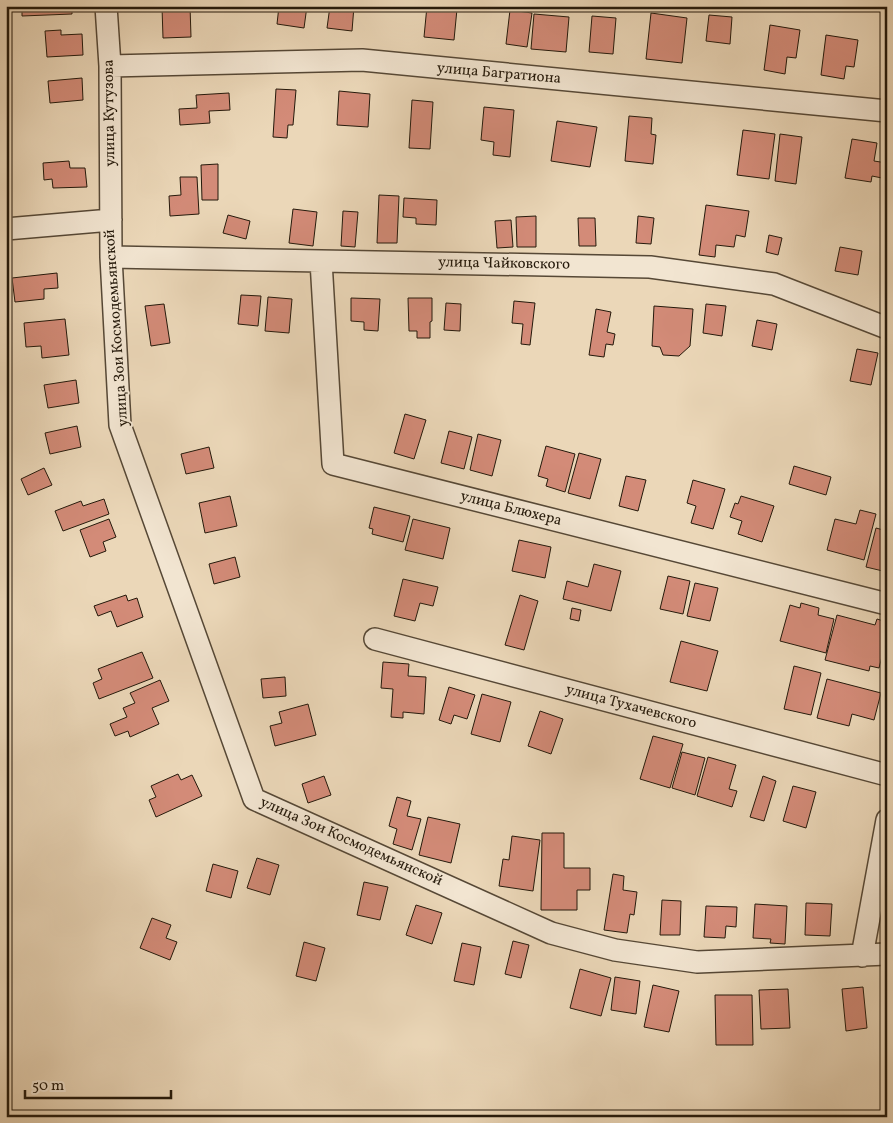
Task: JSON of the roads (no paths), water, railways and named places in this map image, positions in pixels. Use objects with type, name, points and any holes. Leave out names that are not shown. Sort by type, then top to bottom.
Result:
[{"type":"street","name":"улица Кутузова","points":[[106,6],[110,66],[111,220]]},
{"type":"street","name":"улица Багратиона","points":[[110,66],[362,60],[887,110]]},
{"type":"street","points":[[6,229],[111,220]]},
{"type":"street","name":"улица Зои Космодемьянской","points":[[111,220],[111,257],[120,425],[254,799],[551,933],[615,950],[697,962],[887,954]]},
{"type":"street","name":"улица Чайковского","points":[[111,257],[650,267],[774,284],[887,328]]},
{"type":"street","name":"улица Блюхера","points":[[321,261],[333,464],[887,604]]},
{"type":"street","name":"улица Тухачевского","points":[[375,639],[887,775]]},
{"type":"street","points":[[862,956],[887,820]]}]
